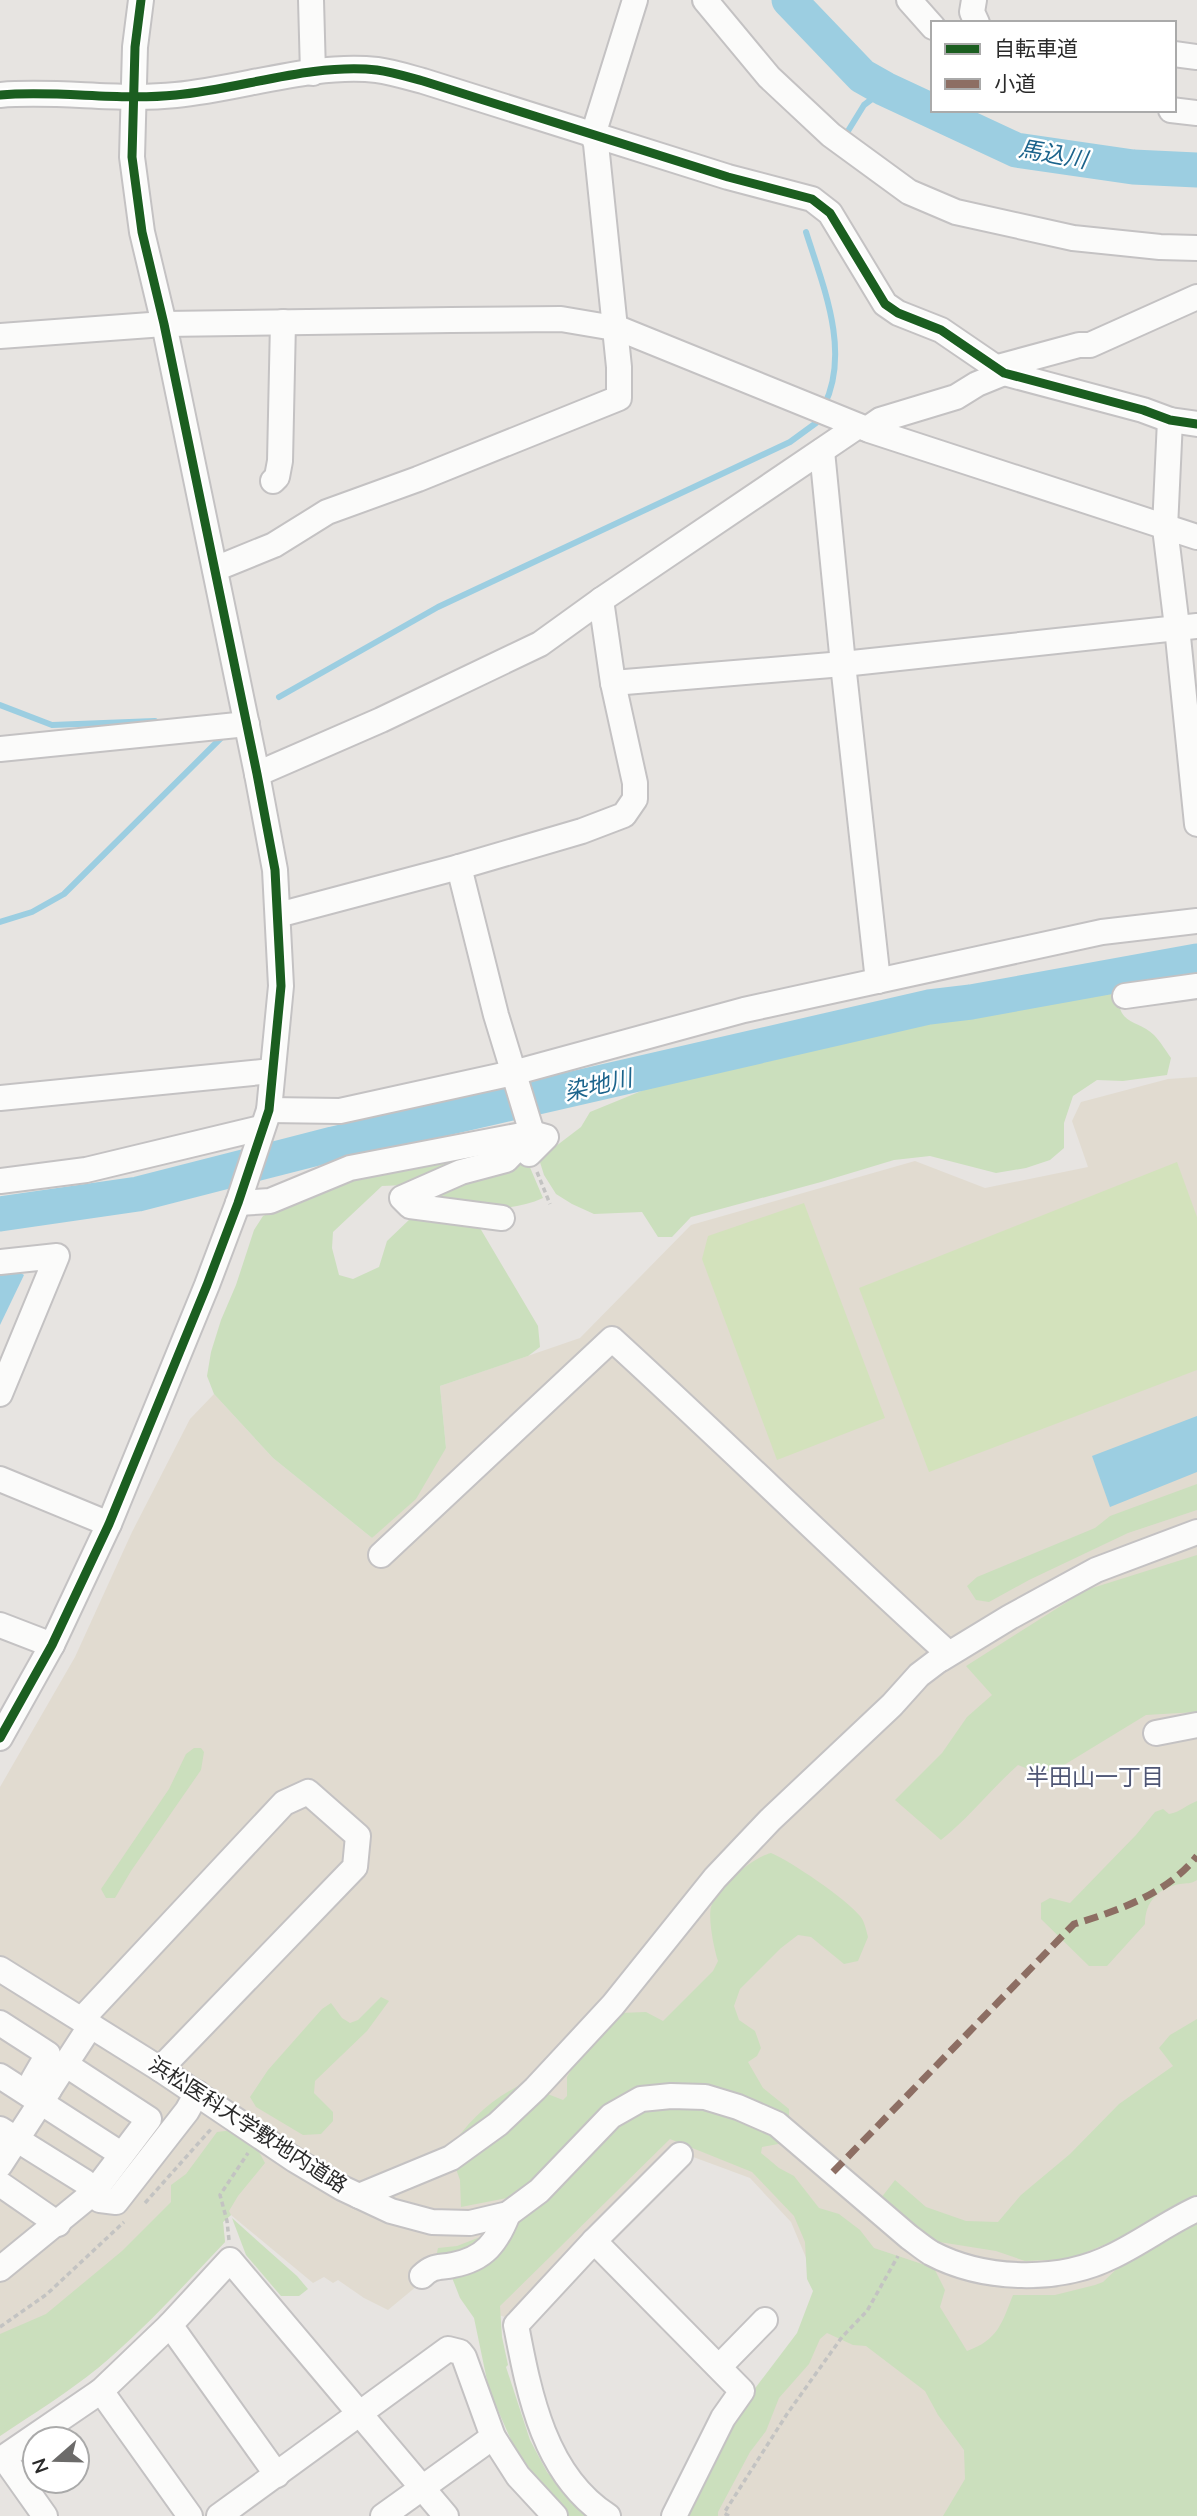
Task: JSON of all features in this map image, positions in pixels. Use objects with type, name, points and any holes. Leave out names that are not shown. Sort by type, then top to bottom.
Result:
[{"type":"street","points":[[0,1738],[52,1645],[109,1524],[238,1203],[262,1127],[272,1072],[281,986],[275,870],[164,324],[142,232],[132,157],[135,47],[141,0]]},
{"type":"street","points":[[311,0],[313,73]]},
{"type":"street","points":[[215,569],[274,545],[327,512],[418,479],[619,398],[620,383],[593,135],[635,0]]},
{"type":"street","points":[[705,0],[769,77],[787,94],[831,135],[909,192],[956,212],[1073,238],[1160,247],[1197,247]]},
{"type":"street","points":[[909,0],[931,25]]},
{"type":"street","points":[[974,0],[972,12],[976,21]]},
{"type":"street","points":[[1176,54],[1197,57]]},
{"type":"street","points":[[0,95],[133,98],[177,95],[313,73],[374,70],[423,80],[728,177],[812,199],[830,213],[888,307],[941,330],[1001,370],[1170,420],[1197,424]]},
{"type":"street","points":[[1176,111],[1197,113]]},
{"type":"street","points":[[257,774],[381,720],[540,644],[822,451],[862,427],[956,397],[1001,370],[1079,345],[1090,345],[1197,297]]},
{"type":"street","points":[[0,336],[164,324],[561,319],[614,328],[862,427],[1197,537]]},
{"type":"street","points":[[273,481],[277,477],[280,461],[283,322]]},
{"type":"street","points":[[1170,420],[1165,528],[1187,626],[1197,824]]},
{"type":"street","points":[[822,451],[878,981]]},
{"type":"street","points":[[278,915],[459,867],[582,831],[624,815],[635,799],[635,783],[613,683],[601,600]]},
{"type":"street","points":[[613,683],[843,664],[1187,626]]},
{"type":"street","points":[[0,750],[247,724]]},
{"type":"street","points":[[459,867],[530,1138]]},
{"type":"street","points":[[0,1181],[86,1170],[262,1127],[514,1077],[744,1010],[1102,932],[1197,921]]},
{"type":"street","points":[[1125,996],[1197,986]]},
{"type":"street","points":[[0,1098],[272,1072]]},
{"type":"street","points":[[238,1203],[270,1201],[350,1168],[530,1138]]},
{"type":"street","points":[[502,1218],[410,1206],[402,1198],[461,1172],[506,1160],[530,1138]]},
{"type":"street","points":[[0,1262],[57,1256],[0,1394]]},
{"type":"street","points":[[381,1555],[612,1339],[780,1495],[861,1575],[948,1653]]},
{"type":"street","points":[[0,1479],[109,1524]]},
{"type":"street","points":[[948,1653],[941,1660],[1010,1617],[1096,1570],[1197,1532]]},
{"type":"street","points":[[0,1625],[52,1645]]},
{"type":"street","points":[[359,2196],[451,2158],[498,2124],[535,2089],[613,2005],[715,1878],[769,1820],[919,1675],[948,1653]]},
{"type":"street","points":[[1156,1733],[1197,1725]]},
{"type":"street","points":[[0,2165],[8,2134],[44,2096],[65,2064],[86,2022],[284,1803],[308,1792],[358,1836],[355,1867],[160,2068]]},
{"type":"street","name":"浜松医科大学敷地内道路","points":[[0,1969],[160,2068],[295,2161],[391,2211],[432,2222],[470,2223],[508,2214],[539,2191],[611,2116],[641,2099],[671,2096],[705,2097],[738,2107],[777,2124],[909,2237],[931,2253],[973,2268],[1019,2275],[1065,2272],[1111,2257],[1197,2209]]},
{"type":"street","points":[[0,2023],[48,2054],[33,2080],[44,2096]]},
{"type":"street","points":[[0,2269],[10,2246],[58,2224],[93,2193],[149,2119],[65,2064]]},
{"type":"street","points":[[0,2076],[44,2096],[121,2154]]},
{"type":"street","points":[[8,2134],[85,2182],[100,2200],[116,2202],[187,2111],[197,2093]]},
{"type":"street","points":[[608,2516],[595,2508],[573,2483],[550,2448],[535,2413],[516,2325],[594,2241],[680,2155]]},
{"type":"street","points":[[0,2184],[58,2224]]},
{"type":"street","points":[[422,2276],[431,2267],[472,2260],[500,2236],[508,2214]]},
{"type":"street","points":[[594,2241],[742,2391],[723,2418],[674,2516]]},
{"type":"street","points":[[45,2516],[2,2459],[101,2391],[170,2325],[230,2260],[446,2516]]},
{"type":"street","points":[[719,2367],[765,2320]]},
{"type":"street","points":[[170,2325],[277,2475]]},
{"type":"street","points":[[219,2516],[448,2350],[460,2352],[464,2357],[493,2437],[518,2476],[555,2516]]},
{"type":"street","points":[[101,2391],[190,2516]]},
{"type":"street","points":[[383,2516],[493,2437]]},
{"type":"path","points":[[530,1138],[550,1204]]},
{"type":"path","points":[[230,2260],[227,2221],[220,2194],[240,2166]]},
{"type":"path","points":[[729,2516],[724,2513],[780,2425],[842,2337],[867,2311],[909,2237]]},
{"type":"shaded area","points":[[1197,1077],[1197,2516],[698,2516],[792,2356],[820,2291],[791,2222],[750,2178],[669,2148],[505,2317],[486,2311],[461,2271],[429,2276],[388,2310],[338,2280],[333,2283],[324,2277],[313,2283],[231,2215],[223,2222],[225,2242],[159,2311],[99,2367],[0,2436],[0,1787],[75,1657],[132,1532],[190,1419],[214,1394],[273,1458],[372,1538],[446,1448],[440,1386],[580,1338],[691,1225],[915,1161],[985,1188],[1088,1167],[1072,1121],[1081,1102],[1168,1079]]},
{"type":"green space","points":[[1109,985],[1119,996],[1119,1005],[1125,1017],[1154,1035],[1171,1058],[1167,1075],[1123,1081],[1097,1080],[1073,1096],[1064,1123],[1064,1148],[1050,1160],[1026,1168],[996,1173],[930,1156],[894,1160],[691,1217],[672,1237],[658,1237],[642,1212],[594,1214],[572,1204],[556,1194],[544,1175],[539,1159],[581,1127],[590,1112],[683,1074],[931,1014],[980,1010]]},
{"type":"green space","points":[[518,1140],[405,1185],[382,1186],[333,1232],[332,1248],[339,1275],[353,1279],[379,1267],[387,1241],[411,1218],[465,1223],[480,1228],[538,1326],[540,1347],[528,1356],[440,1386],[446,1448],[416,1499],[372,1538],[273,1458],[214,1394],[207,1376],[221,1320],[254,1230],[263,1216],[350,1174]]},
{"type":"green space","points":[[526,1158],[543,1198],[528,1204],[496,1208],[414,1203]]},
{"type":"green space","points":[[1177,1162],[1197,1217],[1197,1370],[929,1472],[859,1288]]},
{"type":"green space","points":[[804,1203],[885,1418],[777,1460],[702,1259],[708,1236]]},
{"type":"green space","points":[[1197,1484],[1197,1510],[1128,1533],[989,1602],[976,1600],[967,1586],[977,1577],[1095,1528],[1110,1516]]},
{"type":"green space","points":[[1197,1555],[1197,1712],[1146,1715],[1046,1776],[1018,1765],[941,1840],[895,1800],[942,1753],[967,1717],[992,1695],[966,1666],[1086,1590]]},
{"type":"green space","points":[[194,1748],[201,1748],[204,1752],[201,1770],[115,1898],[106,1898],[101,1889],[169,1789],[186,1754]]},
{"type":"green space","points":[[1197,1801],[1197,1880],[1172,1886],[1159,1893],[1147,1909],[1145,1924],[1107,1966],[1089,1966],[1041,1919],[1041,1903],[1050,1898],[1070,1903],[1155,1812],[1163,1809],[1169,1814],[1173,1813]]},
{"type":"green space","points":[[771,1853],[818,1881],[853,1908],[863,1921],[868,1937],[858,1961],[844,1964],[811,1937],[798,1935],[740,1989],[734,2006],[739,2020],[755,2031],[761,2048],[757,2056],[748,2062],[763,2088],[789,2109],[789,2142],[762,2147],[761,2153],[794,2176],[819,2208],[839,2214],[860,2230],[874,2248],[934,2268],[945,2290],[940,2307],[967,2351],[986,2342],[998,2329],[1013,2295],[1055,2295],[1103,2282],[1125,2261],[1197,2218],[1197,2516],[943,2516],[965,2479],[964,2450],[938,2415],[925,2391],[866,2346],[853,2345],[827,2333],[820,2339],[809,2364],[779,2398],[766,2431],[750,2452],[718,2516],[683,2516],[747,2399],[797,2333],[813,2291],[807,2279],[805,2242],[794,2216],[752,2172],[670,2139],[500,2306],[502,2337],[508,2365],[506,2367],[530,2440],[547,2472],[586,2516],[568,2516],[536,2480],[515,2449],[489,2390],[474,2318],[460,2298],[451,2275],[435,2262],[438,2248],[457,2246],[519,2222],[513,2201],[507,2198],[461,2207],[460,2180],[449,2150],[481,2112],[522,2084],[563,2100],[567,2096],[567,2077],[584,2048],[619,2013],[646,2012],[663,2021],[713,1971],[718,1961],[710,1919],[715,1899],[728,1882],[745,1867]]},
{"type":"green space","points":[[381,1997],[389,2001],[367,2031],[315,2081],[314,2093],[333,2112],[333,2121],[321,2134],[303,2135],[256,2107],[250,2097],[268,2070],[322,2009],[331,2003],[342,2018],[350,2023],[358,2020]]},
{"type":"green space","points":[[1197,2019],[1197,2200],[1125,2236],[1070,2259],[1025,2261],[996,2251],[933,2241],[881,2198],[895,2180],[926,2207],[966,2221],[998,2222],[1021,2195],[1070,2154],[1119,2104],[1173,2066],[1159,2048],[1170,2035]]},
{"type":"green space","points":[[233,2130],[259,2152],[265,2163],[238,2196],[229,2211],[231,2215],[223,2222],[225,2242],[163,2307],[98,2368],[0,2436],[0,2334],[46,2314],[122,2251],[171,2202],[171,2185],[186,2174],[217,2132]]},
{"type":"green space","points":[[232,2218],[308,2289],[299,2296],[281,2296],[246,2255]]},
{"type":"water","points":[[16,1270],[24,1275],[0,1325],[0,1271]]},
{"type":"water","points":[[1197,1416],[1197,1472],[1110,1507],[1092,1456]]},
{"type":"waterway","name":"馬込川","points":[[789,0],[862,76],[931,110]]},
{"type":"waterway","points":[[848,131],[864,105],[885,89]]},
{"type":"waterway","name":"馬込川","points":[[934,112],[1016,150],[1133,167],[1197,170]]},
{"type":"waterway","points":[[806,232],[826,296],[835,341],[832,385],[824,406]]},
{"type":"waterway","points":[[279,697],[438,607],[790,442],[816,423],[819,416]]},
{"type":"waterway","points":[[0,705],[52,725],[155,721]]},
{"type":"waterway","points":[[0,922],[32,912],[64,894],[223,736]]},
{"type":"waterway","name":"染地川","points":[[0,1214],[138,1194],[333,1144],[929,1007],[971,1002],[1197,961]]},
{"type":"marked path","points":[[833,2172],[1074,1924],[1141,1899],[1172,1880],[1197,1856]]},
{"type":"cycle path","points":[[0,1738],[52,1645],[109,1524],[238,1203],[269,1110],[281,986],[275,870],[164,324],[142,232],[132,157],[135,47],[141,0]]},
{"type":"cycle path","points":[[0,95],[154,97],[201,92],[302,73],[352,69],[383,71],[423,81],[728,177],[812,199],[830,213],[885,304],[898,313],[941,330],[1004,373],[1143,410],[1170,420],[1197,424]]},
{"type":"district","name":"半田山一丁目","points":[[1095,1777]]}]
